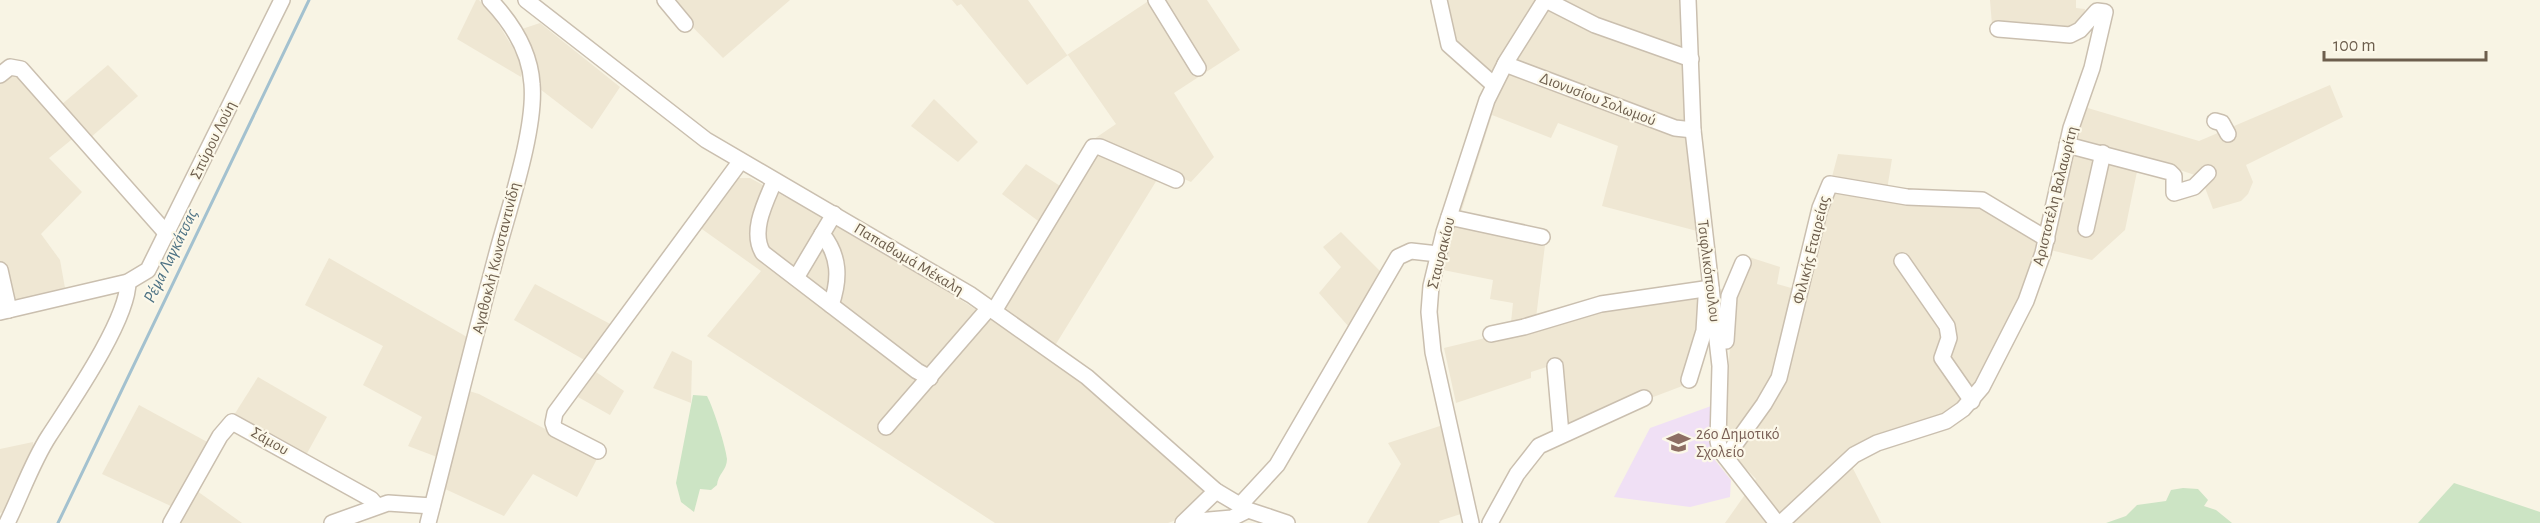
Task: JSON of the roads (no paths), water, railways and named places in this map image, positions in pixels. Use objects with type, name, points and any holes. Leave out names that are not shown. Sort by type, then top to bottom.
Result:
[{"type":"street","name":"Σπύρου Λούη","points":[[4,311],[128,282],[148,270],[282,0]]},
{"type":"street","name":"Αγαθοκλή Κωνσταντινίδη","points":[[428,523],[516,179],[532,104],[531,76],[525,54],[507,19],[490,0]]},
{"type":"street","points":[[665,0],[685,24]]},
{"type":"street","points":[[1156,0],[1198,68]]},
{"type":"street","points":[[1439,0],[1449,45],[1494,85]]},
{"type":"street","points":[[1546,0],[1595,25],[1691,59]]},
{"type":"street","name":"Σταυρακίου","points":[[1471,523],[1430,331],[1430,298],[1438,254],[1480,119],[1505,64],[1546,0]]},
{"type":"street","name":"Τσιφλικόπουλου","points":[[1690,1],[1693,129],[1720,373],[1717,437],[1719,446],[1726,457],[1779,523]]},
{"type":"street","name":"Παπαθωμά Μέκαλη","points":[[532,2],[667,112],[740,162],[934,272],[991,309],[1087,377],[1216,490],[1244,507],[1287,523]]},
{"type":"street","name":"Αριστοτέλη Βαλαωρίτη","points":[[1779,523],[1862,450],[1939,424],[1953,417],[1971,401],[1982,387],[2017,319],[2048,239],[2067,145],[2093,64],[2104,11],[2094,12],[2080,30],[2070,35],[1998,29]]},
{"type":"street","name":"Διονυσίου Σολωμού","points":[[1505,64],[1675,128],[1693,129]]},
{"type":"street","points":[[0,75],[13,66],[22,70],[166,234]]},
{"type":"street","points":[[2215,121],[2222,123],[2228,134]]},
{"type":"street","points":[[2067,145],[2170,172],[2175,176],[2174,194],[2194,187],[2208,173]]},
{"type":"street","points":[[886,428],[991,309],[1093,147],[1100,147],[1176,180]]},
{"type":"street","points":[[2086,230],[2103,153]]},
{"type":"street","points":[[598,451],[555,429],[553,419],[557,409],[740,162]]},
{"type":"street","points":[[774,182],[760,216],[759,243],[766,256],[917,371],[930,378]]},
{"type":"street","name":"Φιλικής Εταιρείας","points":[[1726,457],[1764,404],[1779,378],[1820,208],[1830,184],[1907,197],[1982,200],[2048,239]]},
{"type":"street","points":[[796,278],[834,214]]},
{"type":"street","points":[[1449,217],[1542,237]]},
{"type":"street","points":[[822,234],[834,252],[838,267],[837,284],[831,305]]},
{"type":"street","points":[[1184,523],[1232,518],[1244,507],[1277,465],[1398,257],[1411,251],[1438,254]]},
{"type":"street","points":[[1902,261],[1947,326],[1949,338],[1942,358],[1971,401]]},
{"type":"street","points":[[1720,373],[1724,366],[1729,296],[1743,263]]},
{"type":"street","points":[[0,270],[4,311]]},
{"type":"street","points":[[7,523],[48,437],[82,387],[125,303],[128,282]]},
{"type":"street","points":[[1491,334],[1524,327],[1567,312],[1601,304],[1711,288]]},
{"type":"street","points":[[1689,380],[1704,331],[1707,292],[1711,288]]},
{"type":"street","points":[[1555,366],[1561,434]]},
{"type":"street","points":[[1490,523],[1506,491],[1530,456],[1542,444],[1644,398]]},
{"type":"street","name":"Σάμου","points":[[171,523],[220,436],[232,422],[378,506]]},
{"type":"street","points":[[1184,523],[1216,490]]},
{"type":"street","points":[[332,523],[378,506],[402,503],[432,506]]},
{"type":"waterway","name":"Ρέμα Λαγκάτσας","points":[[58,523],[309,0]]},
{"type":"place","name":"26ο Δημοτικό Σχολείο","points":[[1678,443]]}]
